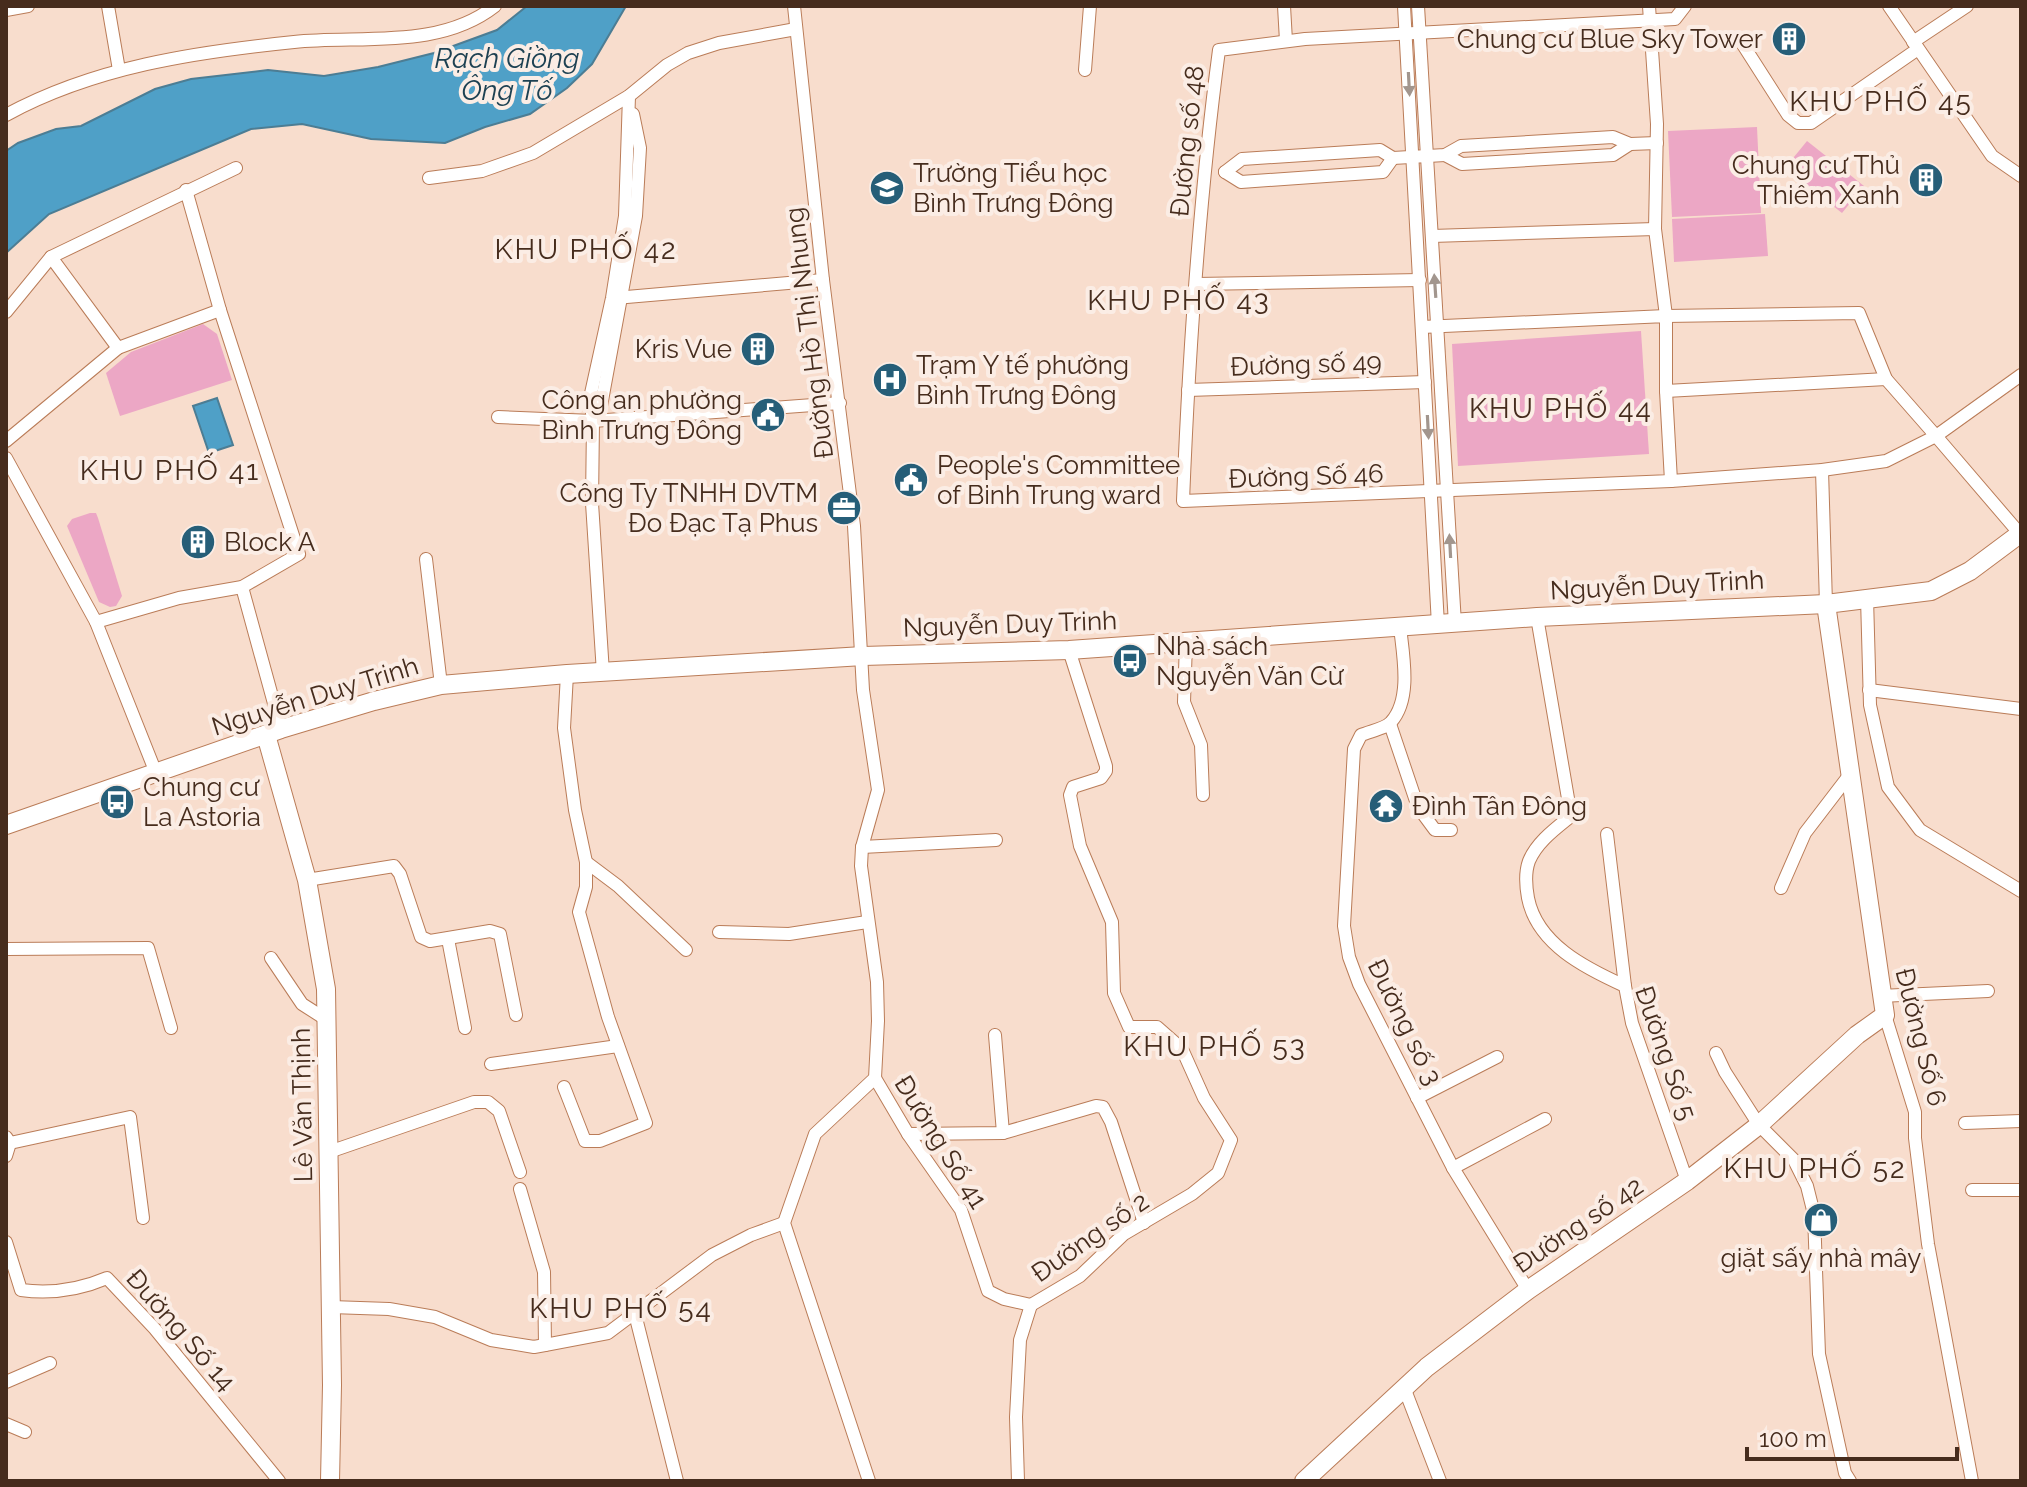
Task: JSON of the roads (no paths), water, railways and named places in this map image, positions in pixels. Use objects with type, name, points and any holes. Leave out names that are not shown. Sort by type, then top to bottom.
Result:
[{"type":"main road","name":"Nguyễn Duy Trinh","points":[[6,825],[274,732],[374,701],[441,685],[863,656],[1069,650],[1537,617],[1826,604],[1931,591],[1970,571],[2020,534]]},
{"type":"main road","name":"Đường Số 6","points":[[1826,604],[1885,1015]]},
{"type":"main road","name":"Lê Văn Thịnh","points":[[274,732],[307,880],[326,989],[331,1307],[330,1481]]},
{"type":"main road","name":"Đường số 42","points":[[1304,1481],[1427,1367],[1528,1290],[1687,1181],[1759,1125],[1857,1035],[1885,1015]]},
{"type":"street","points":[[6,10],[28,6]]},
{"type":"street","points":[[108,6],[119,70]]},
{"type":"street","points":[[6,115],[35,99],[154,61],[295,42],[437,33],[466,23],[495,6]]},
{"type":"street","name":"Đường Hồ Thị Nhung","points":[[794,6],[823,280],[854,526],[863,690],[878,790],[862,847],[861,866],[877,982],[875,1078]]},
{"type":"street","points":[[1085,70],[1090,6]]},
{"type":"street","points":[[1284,6],[1286,41]]},
{"type":"street","points":[[1404,6],[1413,33],[1427,156],[1447,492],[1446,624]]},
{"type":"street","points":[[1418,6],[1413,33],[1413,157],[1431,493],[1446,624]]},
{"type":"street","points":[[1649,6],[1657,143],[1655,229],[1666,316],[1671,481]]},
{"type":"street","name":"Đường số 48","points":[[1183,501],[1204,172],[1219,50],[1286,41],[1675,19],[1685,6]]},
{"type":"street","points":[[1889,6],[1992,156],[2021,176]]},
{"type":"street","points":[[1740,40],[1788,115],[1798,123],[1811,123],[1967,6]]},
{"type":"street","points":[[429,178],[482,171],[533,153],[629,96],[646,80],[688,53],[719,43],[796,29]]},
{"type":"street","points":[[603,673],[592,503],[593,421],[601,406],[640,148],[629,96]]},
{"type":"street","points":[[1225,172],[1242,159],[1380,150],[1393,158],[1413,157],[1445,155],[1461,146],[1613,137],[1630,144],[1657,143]]},
{"type":"street","points":[[1204,172],[1225,172],[1241,182],[1383,172],[1393,158]]},
{"type":"street","points":[[6,312],[51,257],[236,168]]},
{"type":"street","points":[[96,622],[179,598],[242,587],[299,554],[220,310],[186,190]]},
{"type":"street","points":[[1432,236],[1655,229]]},
{"type":"street","points":[[51,257],[118,348]]},
{"type":"street","points":[[617,298],[823,280]]},
{"type":"street","points":[[1196,284],[1420,280]]},
{"type":"street","points":[[6,441],[118,348],[220,310]]},
{"type":"street","points":[[1422,327],[1666,316],[1859,313],[1886,379],[2020,534]]},
{"type":"street","name":"Đường Số 46","points":[[1183,501],[1671,481],[1822,470],[1886,461],[1936,436],[2021,375]]},
{"type":"street","points":[[1666,391],[1886,379]]},
{"type":"street","name":"Đường số 49","points":[[1188,390],[1425,382]]},
{"type":"street","points":[[498,417],[593,421],[840,403]]},
{"type":"street","points":[[6,458],[96,622],[156,773]]},
{"type":"street","points":[[1822,470],[1826,604]]},
{"type":"street","points":[[426,559],[441,685]]},
{"type":"street","points":[[242,587],[274,732]]},
{"type":"street","points":[[1867,598],[1869,690],[1888,787],[1920,830],[2021,891]]},
{"type":"street","name":"Đường Số 5","points":[[1537,617],[1571,816],[1548,834],[1529,862],[1526,885],[1531,912],[1546,938],[1574,958],[1625,986],[1632,1023],[1687,1181]]},
{"type":"street","points":[[1400,627],[1404,659],[1403,689],[1398,710],[1390,724],[1418,807],[1435,830],[1451,830]]},
{"type":"street","points":[[1186,642],[1184,702],[1201,745],[1203,795]]},
{"type":"street","name":"Đường số 2","points":[[1031,1305],[1080,1276],[1124,1234],[1192,1194],[1218,1173],[1231,1140],[1204,1098],[1182,1049],[1157,1027],[1129,1027],[1114,993],[1112,922],[1080,846],[1070,795],[1073,787],[1101,778],[1106,766],[1069,650]]},
{"type":"street","points":[[564,1087],[585,1141],[600,1141],[646,1123],[618,1046],[579,912],[586,887],[586,862],[575,810],[564,728],[567,674]]},
{"type":"street","points":[[1869,690],[2021,709]]},
{"type":"street","name":"Đường số 3","points":[[1390,724],[1361,735],[1355,743],[1344,926],[1349,957],[1359,984],[1453,1168],[1528,1290]]},
{"type":"street","points":[[1781,888],[1805,833],[1851,773]]},
{"type":"street","points":[[1607,834],[1625,986]]},
{"type":"street","points":[[862,847],[996,840]]},
{"type":"street","points":[[586,862],[618,886],[686,950]]},
{"type":"street","points":[[307,880],[394,866],[400,874],[421,937],[430,941],[490,931],[500,934],[516,1015]]},
{"type":"street","points":[[719,932],[789,934],[867,922]]},
{"type":"street","points":[[448,939],[465,1028]]},
{"type":"street","points":[[6,949],[148,948],[171,1028]]},
{"type":"street","points":[[271,958],[302,1004],[327,1020]]},
{"type":"street","points":[[1880,996],[1988,991]]},
{"type":"street","name":"Đường Số 6","points":[[1885,1015],[1915,1112],[1915,1138],[1928,1244],[1972,1481]]},
{"type":"street","points":[[995,1035],[1003,1133]]},
{"type":"street","points":[[491,1064],[618,1046]]},
{"type":"street","points":[[1716,1053],[1759,1125],[1794,1160],[1807,1186],[1814,1214],[1819,1354],[1849,1481]]},
{"type":"street","points":[[1417,1098],[1497,1057]]},
{"type":"street","points":[[869,1481],[784,1223],[815,1134],[875,1078]]},
{"type":"street","name":"Đường Số 41","points":[[875,1078],[908,1134],[961,1210],[988,1291],[1004,1299],[1031,1305]]},
{"type":"street","points":[[329,1152],[474,1102],[488,1102],[499,1111],[520,1172]]},
{"type":"street","points":[[908,1134],[1003,1133],[1096,1106],[1103,1107],[1111,1122],[1144,1223]]},
{"type":"street","points":[[6,1156],[8,1140],[130,1117],[143,1218]]},
{"type":"street","points":[[1453,1168],[1545,1119]]},
{"type":"street","points":[[1965,1123],[2021,1121]]},
{"type":"street","points":[[520,1189],[544,1272],[545,1345]]},
{"type":"street","points":[[1972,1190],[2021,1190]]},
{"type":"street","points":[[331,1307],[389,1309],[435,1317],[491,1340],[534,1347],[545,1345],[608,1333],[712,1255],[751,1235],[784,1223]]},
{"type":"street","name":"Đường Số 14","points":[[6,1242],[21,1290],[42,1293],[87,1287],[107,1278],[155,1329],[278,1481]]},
{"type":"street","points":[[1018,1481],[1016,1417],[1020,1340],[1031,1305]]},
{"type":"street","points":[[635,1314],[677,1481]]},
{"type":"street","points":[[6,1382],[50,1363]]},
{"type":"street","points":[[1405,1390],[1440,1481]]},
{"type":"street","points":[[6,1424],[25,1432]]},
{"type":"street","points":[[262,1481],[278,1481]]},
{"type":"water","name":"Rạch Giồng Ông Tố","points":[[527,6],[626,6],[592,64],[567,88],[530,114],[445,143],[371,139],[302,124],[251,129],[49,214],[6,253],[6,151],[18,143],[56,129],[81,126],[155,89],[191,79],[268,70],[324,76],[434,53],[497,30]]},
{"type":"water","points":[[217,398],[233,445],[209,453],[193,406]]},
{"type":"place","name":"Chung cư Blue Sky Tower","points":[[1789,39]]},
{"type":"place","name":"Chung cư Thủ Thiêm Xanh","points":[[1926,180]]},
{"type":"place","name":"Trường Tiểu học Bình Trưng Đông","points":[[887,188]]},
{"type":"place","name":"Kris Vue","points":[[758,349]]},
{"type":"place","name":"Trạm Y tế phường Bình Trưng Đông","points":[[890,380]]},
{"type":"place","name":"Công an phường Bình Trưng Đông","points":[[768,415]]},
{"type":"place","name":"People's Committee of Binh Trung ward","points":[[911,480]]},
{"type":"place","name":"Công Ty TNHH DVTM Đo Đạc Tạ Phus","points":[[844,508]]},
{"type":"place","name":"Block A","points":[[198,542]]},
{"type":"place","name":"Nhà sách Nguyễn Văn Cừ","points":[[1130,661]]},
{"type":"place","name":"Chung cư La Astoria","points":[[117,802]]},
{"type":"place","name":"Đình Tân Đông","points":[[1386,806]]},
{"type":"place","name":"giặt sấy nhà mây","points":[[1821,1220]]},
{"type":"district","name":"KHU PHỐ 45","points":[[1881,101]]},
{"type":"district","name":"KHU PHỐ 42","points":[[586,249]]},
{"type":"district","name":"KHU PHỐ 43","points":[[1179,300]]},
{"type":"district","name":"KHU PHỐ 44","points":[[1561,408]]},
{"type":"district","name":"KHU PHỐ 41","points":[[170,470]]},
{"type":"district","name":"KHU PHỐ 53","points":[[1215,1046]]},
{"type":"district","name":"KHU PHỐ 52","points":[[1815,1168]]},
{"type":"district","name":"KHU PHỐ 54","points":[[621,1308]]}]
